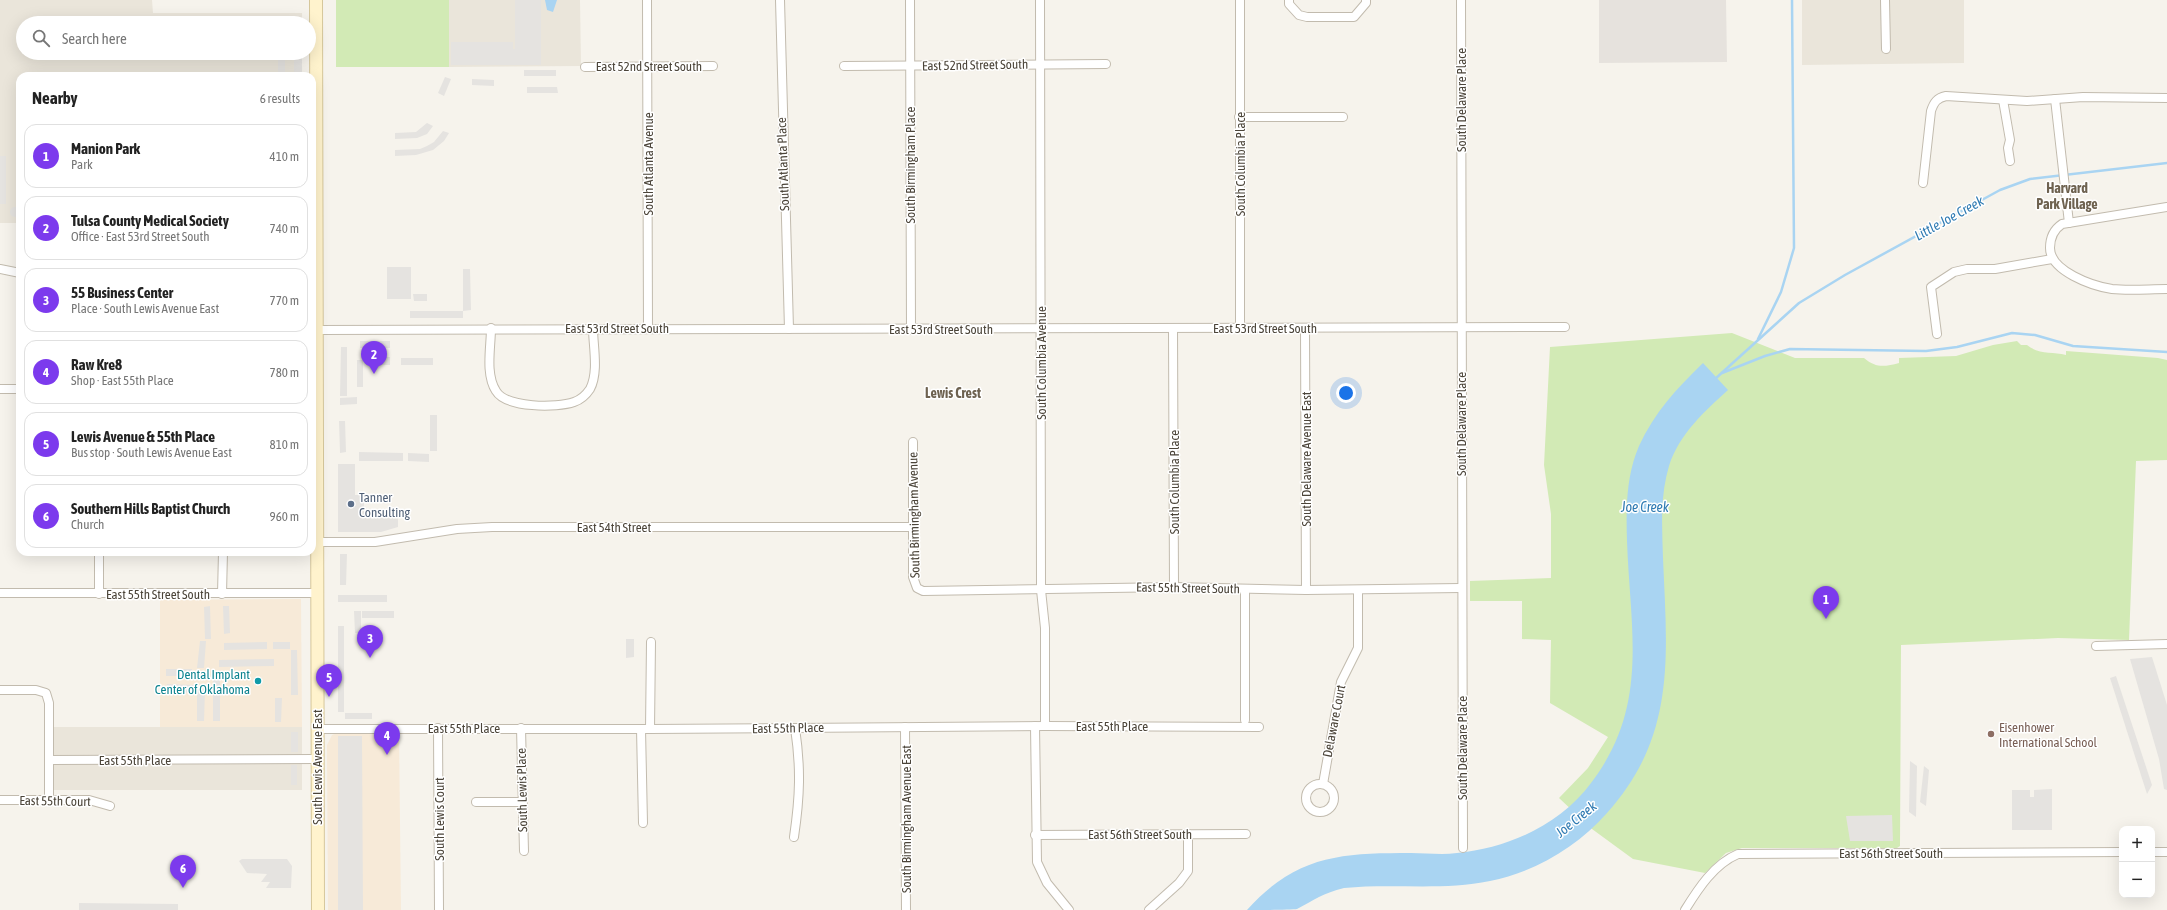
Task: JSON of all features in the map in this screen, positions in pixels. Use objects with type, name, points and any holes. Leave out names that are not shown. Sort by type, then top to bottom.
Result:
[{"type":"main road","name":"South Lewis Avenue East","points":[[316,0],[316,16]]},
{"type":"main road","name":"South Lewis Avenue East","points":[[315,60],[315,72]]},
{"type":"main road","name":"South Lewis Avenue East","points":[[316,274],[318,330],[316,593],[318,910]]},
{"type":"street","name":"South Atlanta Avenue","points":[[647,0],[648,328]]},
{"type":"street","name":"South Atlanta Place","points":[[780,0],[789,329]]},
{"type":"street","name":"South Birmingham Place","points":[[910,0],[911,330]]},
{"type":"street","name":"South Columbia Avenue","points":[[1040,0],[1041,590],[1045,628],[1045,726]]},
{"type":"street","name":"South Columbia Place","points":[[1240,0],[1240,328]]},
{"type":"street","points":[[1289,0],[1289,4],[1299,15],[1354,17],[1366,3],[1366,0]]},
{"type":"street","name":"South Delaware Place","points":[[1461,0],[1462,848]]},
{"type":"street","points":[[1885,0],[1886,49]]},
{"type":"street","name":"East 52nd Street South","points":[[844,66],[1106,64]]},
{"type":"street","name":"East 52nd Street South","points":[[585,67],[712,66]]},
{"type":"street","points":[[1922,183],[1931,111],[1936,100],[1946,96],[2003,100],[2083,97],[2167,98]]},
{"type":"street","points":[[2055,99],[2069,223]]},
{"type":"street","points":[[2003,100],[2010,140],[2008,148],[2010,161]]},
{"type":"street","points":[[1239,117],[1343,117]]},
{"type":"street","points":[[2167,207],[2069,223],[2056,228],[2053,233],[2050,249],[2052,259],[2062,269],[2085,282],[2112,288],[2167,289]]},
{"type":"street","points":[[1937,334],[1931,287],[1943,279],[1954,272],[1967,269],[1995,269],[2052,259]]},
{"type":"street","points":[[0,269],[16,272]]},
{"type":"street","name":"East 53rd Street South","points":[[318,330],[491,328],[911,330],[1565,327]]},
{"type":"street","points":[[491,328],[490,375],[497,393],[503,399],[520,405],[568,404],[585,395],[590,389],[594,373],[594,328]]},
{"type":"street","name":"South Columbia Place","points":[[1174,328],[1174,587]]},
{"type":"street","name":"South Delaware Avenue East","points":[[1305,328],[1306,590]]},
{"type":"street","points":[[0,389],[16,389]]},
{"type":"street","name":"South Birmingham Avenue","points":[[913,442],[913,577],[917,588]]},
{"type":"street","name":"East 54th Street","points":[[317,542],[376,542],[458,529],[492,528],[912,527]]},
{"type":"street","points":[[99,556],[99,594]]},
{"type":"street","points":[[222,556],[222,594]]},
{"type":"street","name":"East 55th Street South","points":[[917,588],[929,592],[1174,587],[1306,590],[1461,588]]},
{"type":"street","points":[[1245,589],[1245,720]]},
{"type":"street","name":"Delaware Court","points":[[1323,784],[1339,689],[1358,648],[1358,590]]},
{"type":"street","name":"East 55th Street South","points":[[0,593],[316,593]]},
{"type":"street","points":[[650,729],[651,642]]},
{"type":"street","points":[[2096,646],[2167,644]]},
{"type":"street","points":[[0,690],[36,690],[46,693],[49,703],[49,800]]},
{"type":"street","points":[[1035,726],[1035,835],[1037,862],[1047,883],[1069,910]]},
{"type":"street","name":"East 55th Place","points":[[317,729],[650,729],[1035,726],[1258,728]]},
{"type":"street","name":"South Birmingham Avenue East","points":[[905,727],[906,910]]},
{"type":"street","name":"South Lewis Court","points":[[438,728],[439,910]]},
{"type":"street","name":"South Lewis Place","points":[[521,728],[524,851]]},
{"type":"street","points":[[794,837],[800,795],[800,760],[796,728]]},
{"type":"street","points":[[641,729],[643,822]]},
{"type":"street","name":"East 55th Place","points":[[49,760],[316,759]]},
{"type":"street","name":"East 55th Court","points":[[0,800],[89,800],[110,806]]},
{"type":"street","points":[[476,802],[522,802]]},
{"type":"street","points":[[1149,910],[1180,883],[1188,871],[1188,834]]},
{"type":"street","name":"East 56th Street South","points":[[1035,835],[1246,834]]},
{"type":"street","name":"East 56th Street South","points":[[1685,910],[1702,885],[1719,865],[1738,854],[2119,852]]},
{"type":"street","points":[[2155,852],[2167,852]]},
{"type":"shaded area","points":[[0,0],[152,0],[153,13],[302,13],[302,16],[16,16],[16,60],[302,60],[302,72],[16,72],[16,223],[0,223]]},
{"type":"shaded area","points":[[449,0],[580,0],[581,66],[449,67]]},
{"type":"shaded area","points":[[515,0],[541,0],[541,65],[451,65],[451,42],[513,42],[513,49],[515,49]]},
{"type":"shaded area","points":[[1599,0],[1726,0],[1727,62],[1599,63]]},
{"type":"shaded area","points":[[1802,0],[1964,0],[1964,63],[1802,65]]},
{"type":"shaded area","points":[[278,60],[285,60],[285,72],[278,72]]},
{"type":"shaded area","points":[[294,60],[302,60],[302,72],[294,72]]},
{"type":"shaded area","points":[[524,70],[556,70],[556,76],[524,76]]},
{"type":"shaded area","points":[[445,77],[451,79],[444,96],[438,93]]},
{"type":"shaded area","points":[[472,79],[494,80],[494,86],[472,85]]},
{"type":"shaded area","points":[[527,87],[557,87],[558,93],[527,93]]},
{"type":"shaded area","points":[[427,123],[433,126],[427,134],[417,138],[395,139],[395,133],[416,132]]},
{"type":"shaded area","points":[[443,131],[449,133],[444,141],[433,150],[416,155],[395,156],[395,150],[420,149],[427,146],[434,142]]},
{"type":"shaded area","points":[[0,156],[6,156],[6,204],[0,204]]},
{"type":"shaded area","points":[[15,207],[16,217],[13,217],[10,214],[10,210]]},
{"type":"shaded area","points":[[387,267],[411,267],[411,299],[387,299]]},
{"type":"shaded area","points":[[463,269],[470,269],[471,310],[463,311]]},
{"type":"shaded area","points":[[413,294],[427,294],[427,301],[414,301]]},
{"type":"shaded area","points":[[410,311],[463,311],[463,318],[410,318]]},
{"type":"shaded area","points":[[360,341],[390,341],[390,348],[360,348]]},
{"type":"shaded area","points":[[341,347],[347,347],[347,396],[340,396]]},
{"type":"shaded area","points":[[366,357],[390,357],[390,365],[366,365]]},
{"type":"shaded area","points":[[401,358],[433,358],[433,365],[401,365]]},
{"type":"shaded area","points":[[357,360],[363,360],[363,387],[357,387]]},
{"type":"shaded area","points":[[357,397],[357,404],[340,405],[340,398]]},
{"type":"shaded area","points":[[430,415],[437,415],[437,451],[430,451]]},
{"type":"shaded area","points":[[339,421],[345,421],[346,452],[340,453]]},
{"type":"shaded area","points":[[359,452],[403,453],[403,461],[359,461]]},
{"type":"shaded area","points":[[408,453],[429,454],[429,462],[408,461]]},
{"type":"shaded area","name":"Tanner Consulting","points":[[338,464],[355,464],[355,495],[364,495],[364,513],[398,513],[398,527],[381,532],[338,532]]},
{"type":"shaded area","points":[[340,554],[347,554],[346,585],[340,585]]},
{"type":"shaded area","points":[[338,595],[387,595],[387,602],[338,602]]},
{"type":"shaded area","points":[[301,599],[302,727],[160,727],[160,600]]},
{"type":"shaded area","points":[[210,606],[211,639],[205,639],[204,607]]},
{"type":"shaded area","points":[[223,606],[229,606],[230,633],[224,634]]},
{"type":"shaded area","points":[[354,611],[361,611],[361,633],[355,633]]},
{"type":"shaded area","points":[[362,611],[394,611],[394,618],[362,618]]},
{"type":"shaded area","points":[[338,626],[344,626],[344,712],[338,712]]},
{"type":"shaded area","points":[[626,639],[634,639],[634,657],[626,658]]},
{"type":"shaded area","points":[[200,641],[206,641],[204,668],[197,668]]},
{"type":"shaded area","points":[[267,642],[267,649],[224,650],[224,643]]},
{"type":"shaded area","points":[[273,642],[290,642],[290,649],[273,649]]},
{"type":"shaded area","points":[[291,650],[297,650],[298,695],[291,695]]},
{"type":"shaded area","points":[[2152,657],[2167,705],[2167,790],[2164,789],[2159,759],[2130,659]]},
{"type":"shaded area","points":[[274,659],[274,666],[219,667],[219,660]]},
{"type":"shaded area","points":[[166,669],[192,669],[192,676],[166,676]]},
{"type":"shaded area","points":[[2116,676],[2152,785],[2147,794],[2110,678]]},
{"type":"shaded area","points":[[213,679],[220,679],[220,721],[213,721]]},
{"type":"shaded area","points":[[167,684],[195,685],[195,693],[166,692]]},
{"type":"shaded area","points":[[197,689],[205,689],[204,721],[197,721]]},
{"type":"shaded area","points":[[275,698],[282,698],[281,722],[275,722]]},
{"type":"shaded area","points":[[345,713],[372,713],[372,719],[345,719]]},
{"type":"shaded area","points":[[54,727],[302,727],[302,790],[54,790]]},
{"type":"shaded area","points":[[291,732],[298,732],[298,752],[291,752]]},
{"type":"shaded area","points":[[337,733],[399,733],[401,910],[328,910],[327,745],[332,735]]},
{"type":"shaded area","points":[[338,736],[362,736],[363,910],[338,910]]},
{"type":"shaded area","points":[[1910,761],[1917,766],[1916,817],[1909,812]]},
{"type":"shaded area","points":[[291,765],[297,765],[297,785],[291,785]]},
{"type":"shaded area","points":[[1924,766],[1929,770],[1926,806],[1920,802]]},
{"type":"shaded area","points":[[2052,789],[2052,830],[2012,830],[2012,790],[2030,790],[2030,797],[2034,797],[2034,790]]},
{"type":"shaded area","points":[[1892,815],[1893,841],[1850,841],[1846,816]]},
{"type":"shaded area","points":[[242,859],[287,859],[292,866],[291,888],[266,888],[270,882],[261,882],[267,874],[247,873],[239,861]]},
{"type":"shaded area","points":[[79,903],[178,904],[178,910],[79,910]]},
{"type":"green space","points":[[336,0],[449,0],[449,67],[336,67]]},
{"type":"green space","points":[[1732,333],[1795,358],[1864,358],[1872,364],[1880,366],[1899,363],[1899,358],[1956,356],[1993,345],[2017,341],[2021,345],[2027,345],[2041,352],[2066,355],[2066,351],[2167,360],[2167,460],[2136,461],[2129,640],[2058,638],[1901,645],[1900,846],[1897,848],[1742,848],[1726,853],[1705,873],[1633,859],[1592,829],[1559,798],[1588,768],[1608,737],[1550,703],[1551,640],[1522,639],[1522,601],[1470,601],[1470,581],[1551,578],[1551,514],[1544,465],[1550,347]]},
{"type":"water","points":[[545,0],[557,0],[553,12],[547,10]]},
{"type":"water","name":"Joe Creek","points":[[1703,363],[1728,390],[1686,433],[1673,454],[1666,477],[1662,512],[1666,628],[1665,661],[1663,693],[1657,724],[1646,754],[1630,784],[1607,813],[1582,837],[1569,847],[1539,864],[1507,877],[1454,886],[1380,886],[1344,888],[1324,894],[1297,909],[1247,910],[1265,892],[1284,878],[1302,868],[1322,861],[1363,854],[1457,853],[1495,846],[1514,840],[1532,832],[1564,811],[1591,783],[1610,754],[1622,725],[1629,696],[1632,666],[1632,636],[1627,517],[1629,481],[1635,457],[1645,434],[1659,412],[1675,392]]},
{"type":"waterway","points":[[1758,339],[1781,292],[1794,248],[1792,0]]},
{"type":"waterway","name":"Little Joe Creek","points":[[1715,379],[1799,303],[1845,275],[2000,190],[2030,179],[2167,163]]},
{"type":"waterway","points":[[1722,373],[1765,356],[1790,349],[1926,351],[1957,347],[2012,333],[2035,335],[2073,346],[2167,352]]},
{"type":"place","name":"Tulsa County Medical Society","points":[[374,374]]},
{"type":"place","name":"Tanner Consulting","points":[[351,504]]},
{"type":"place","name":"Manion Park","points":[[1826,619]]},
{"type":"place","name":"55 Business Center","points":[[370,658]]},
{"type":"place","name":"Dental Implant Center of Oklahoma","points":[[258,681]]},
{"type":"place","name":"Lewis Avenue & 55th Place","points":[[329,697]]},
{"type":"place","name":"Eisenhower International School","points":[[1991,734]]},
{"type":"place","name":"Raw Kre8","points":[[387,755]]},
{"type":"place","name":"Southern Hills Baptist Church","points":[[183,888]]},
{"type":"district","name":"Harvard Park Village","points":[[2067,196]]},
{"type":"district","name":"Lewis Crest","points":[[953,393]]}]
